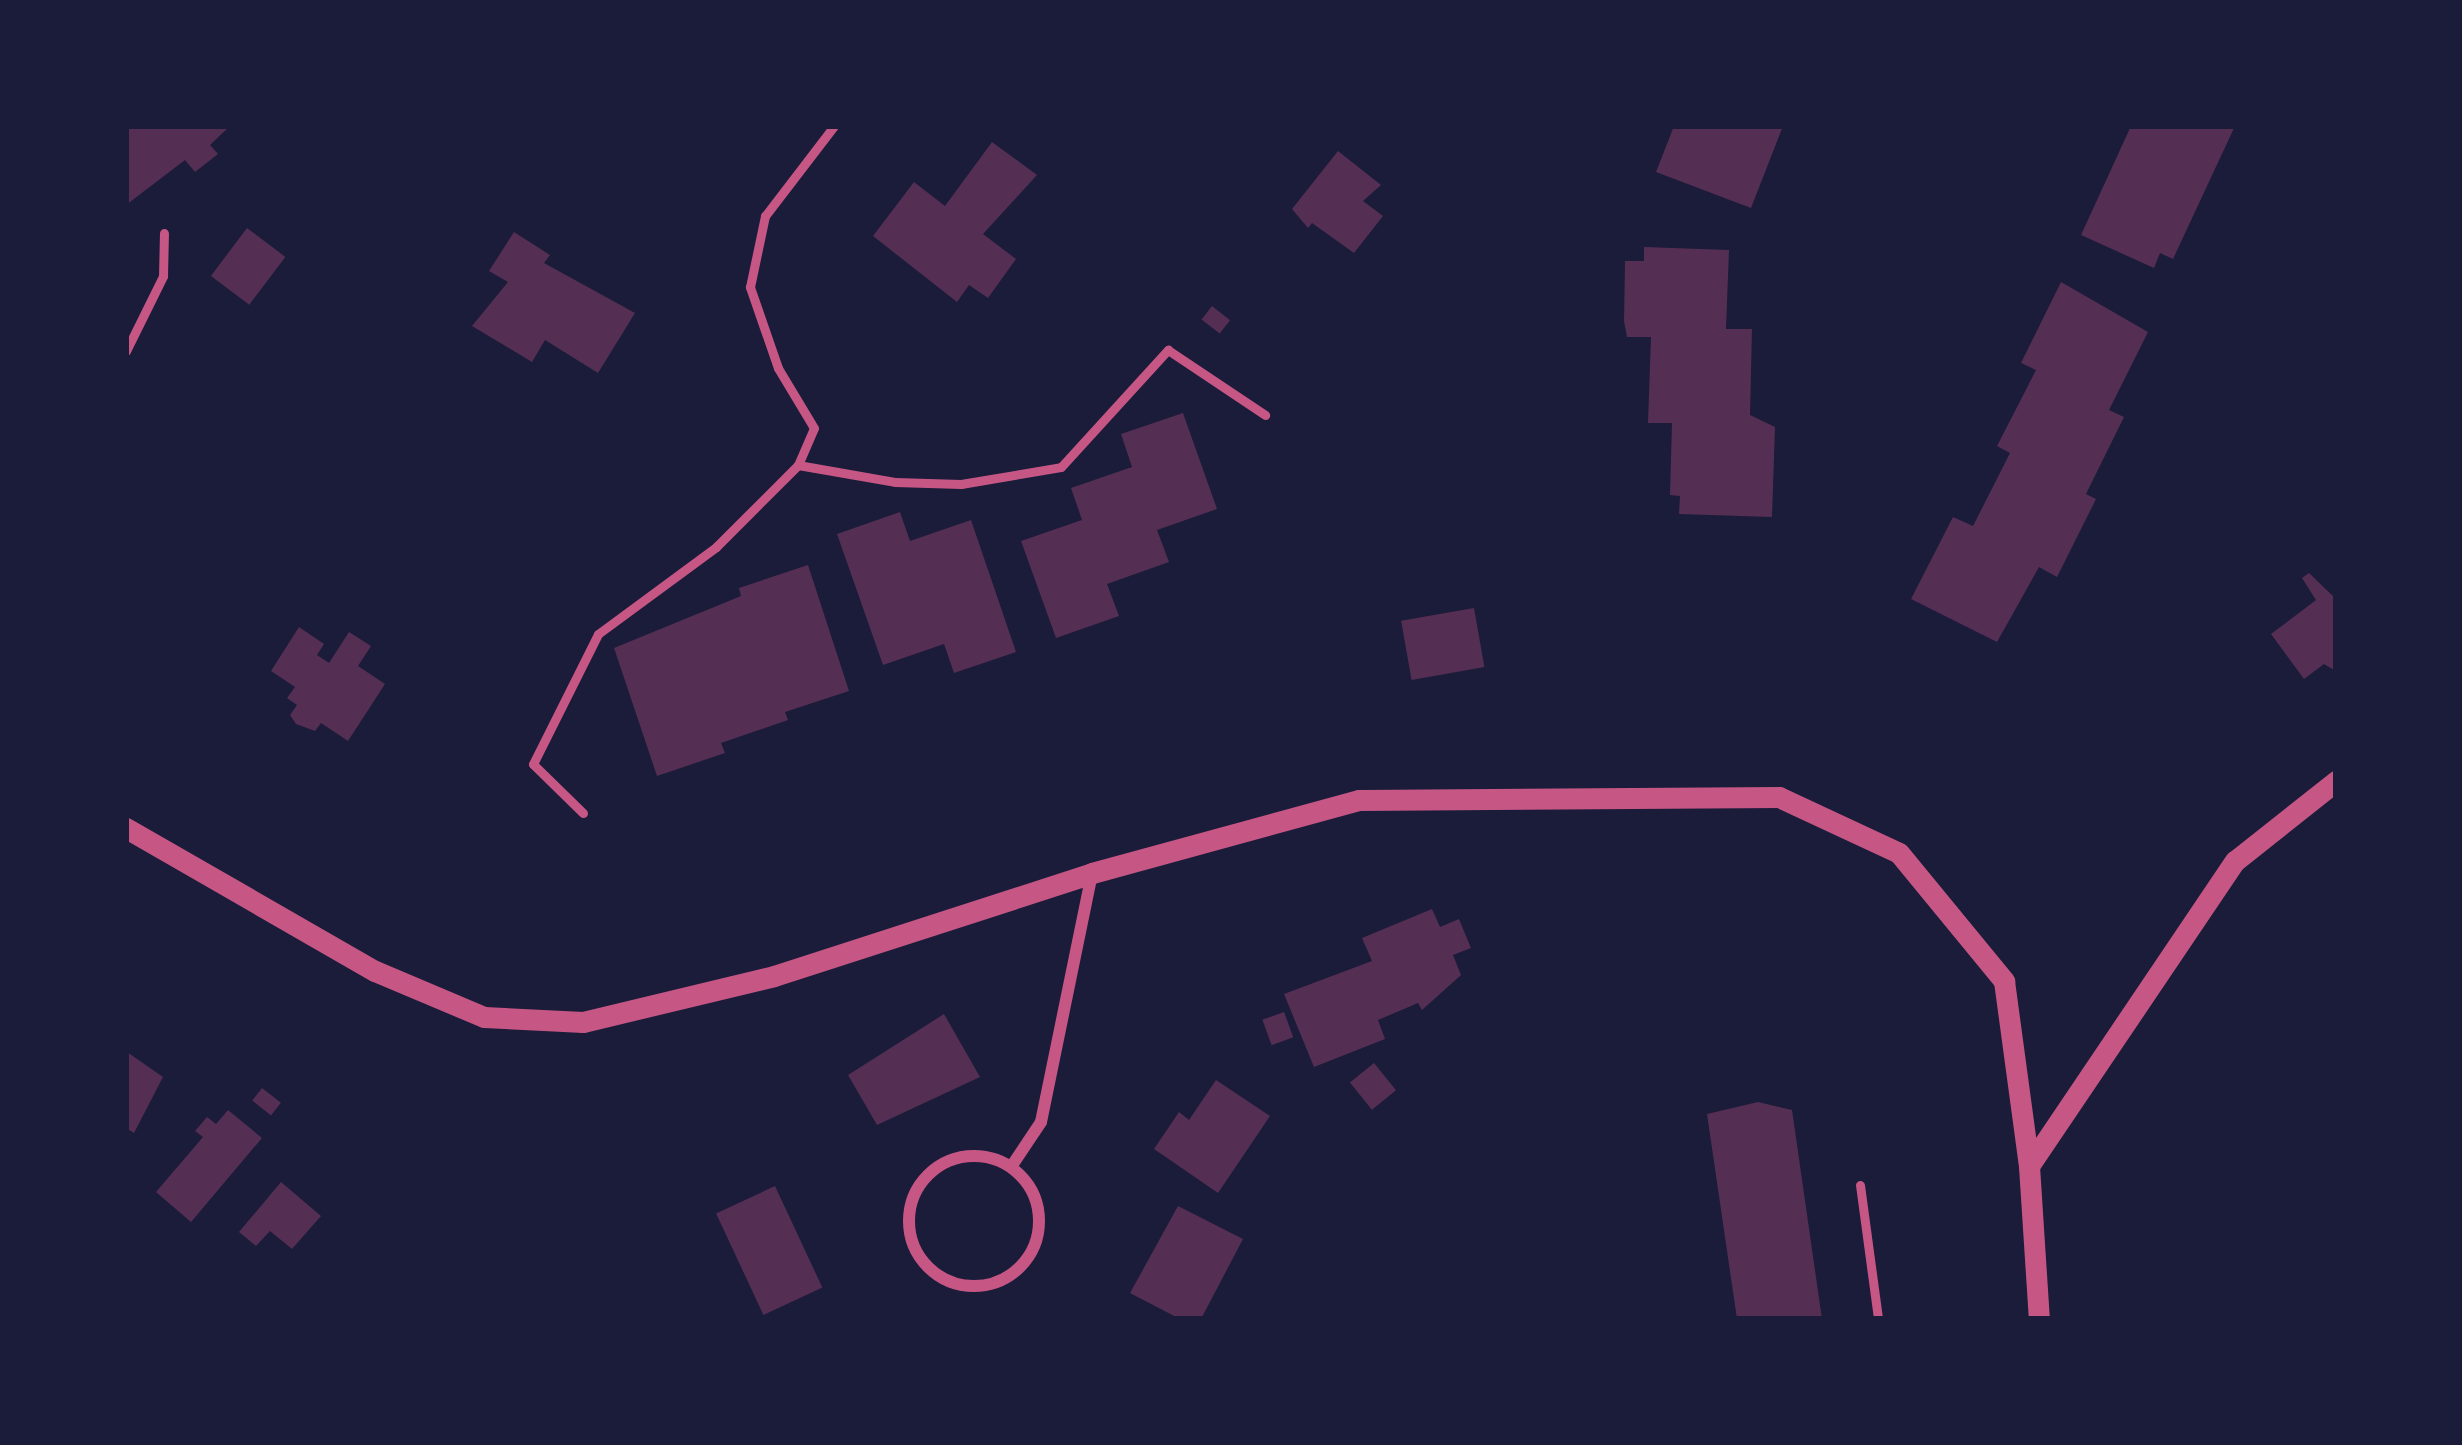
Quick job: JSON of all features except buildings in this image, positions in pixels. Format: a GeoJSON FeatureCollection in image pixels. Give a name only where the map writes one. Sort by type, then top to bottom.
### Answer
{"type":"FeatureCollection","features":[{"type":"Feature","properties":{"kind":"street"},"geometry":{"type":"LineString","coordinates":[[2029,1166],[2236,861],[2336,781]]}},
{"type":"Feature","properties":{"kind":"street"},"geometry":{"type":"LineString","coordinates":[[126,828],[375,971],[484,1017],[583,1022],[773,976],[1092,873],[1359,800],[1779,797],[1899,853],[2004,981],[2029,1166],[2038,1319]]}},
{"type":"Feature","properties":{"kind":"street"},"geometry":{"type":"LineString","coordinates":[[1011,1167],[1041,1122],[1092,873]]}},
{"type":"Feature","properties":{"kind":"street"},"geometry":{"type":"LineString","coordinates":[[962,1156],[1011,1167],[1039,1209],[1028,1258],[986,1285],[937,1274],[910,1232],[920,1183],[962,1156]]}},
{"type":"Feature","properties":{"kind":"lane"},"geometry":{"type":"LineString","coordinates":[[584,813],[533,764],[598,634],[716,547],[798,464],[814,428],[778,368],[750,287],[765,216],[834,126]]}},
{"type":"Feature","properties":{"kind":"lane"},"geometry":{"type":"LineString","coordinates":[[126,351],[163,276],[164,233]]}},
{"type":"Feature","properties":{"kind":"lane"},"geometry":{"type":"LineString","coordinates":[[798,464],[895,482],[961,484],[1061,467],[1168,350],[1265,416]]}},
{"type":"Feature","properties":{"kind":"lane"},"geometry":{"type":"LineString","coordinates":[[1860,1185],[1879,1319]]}}]}
